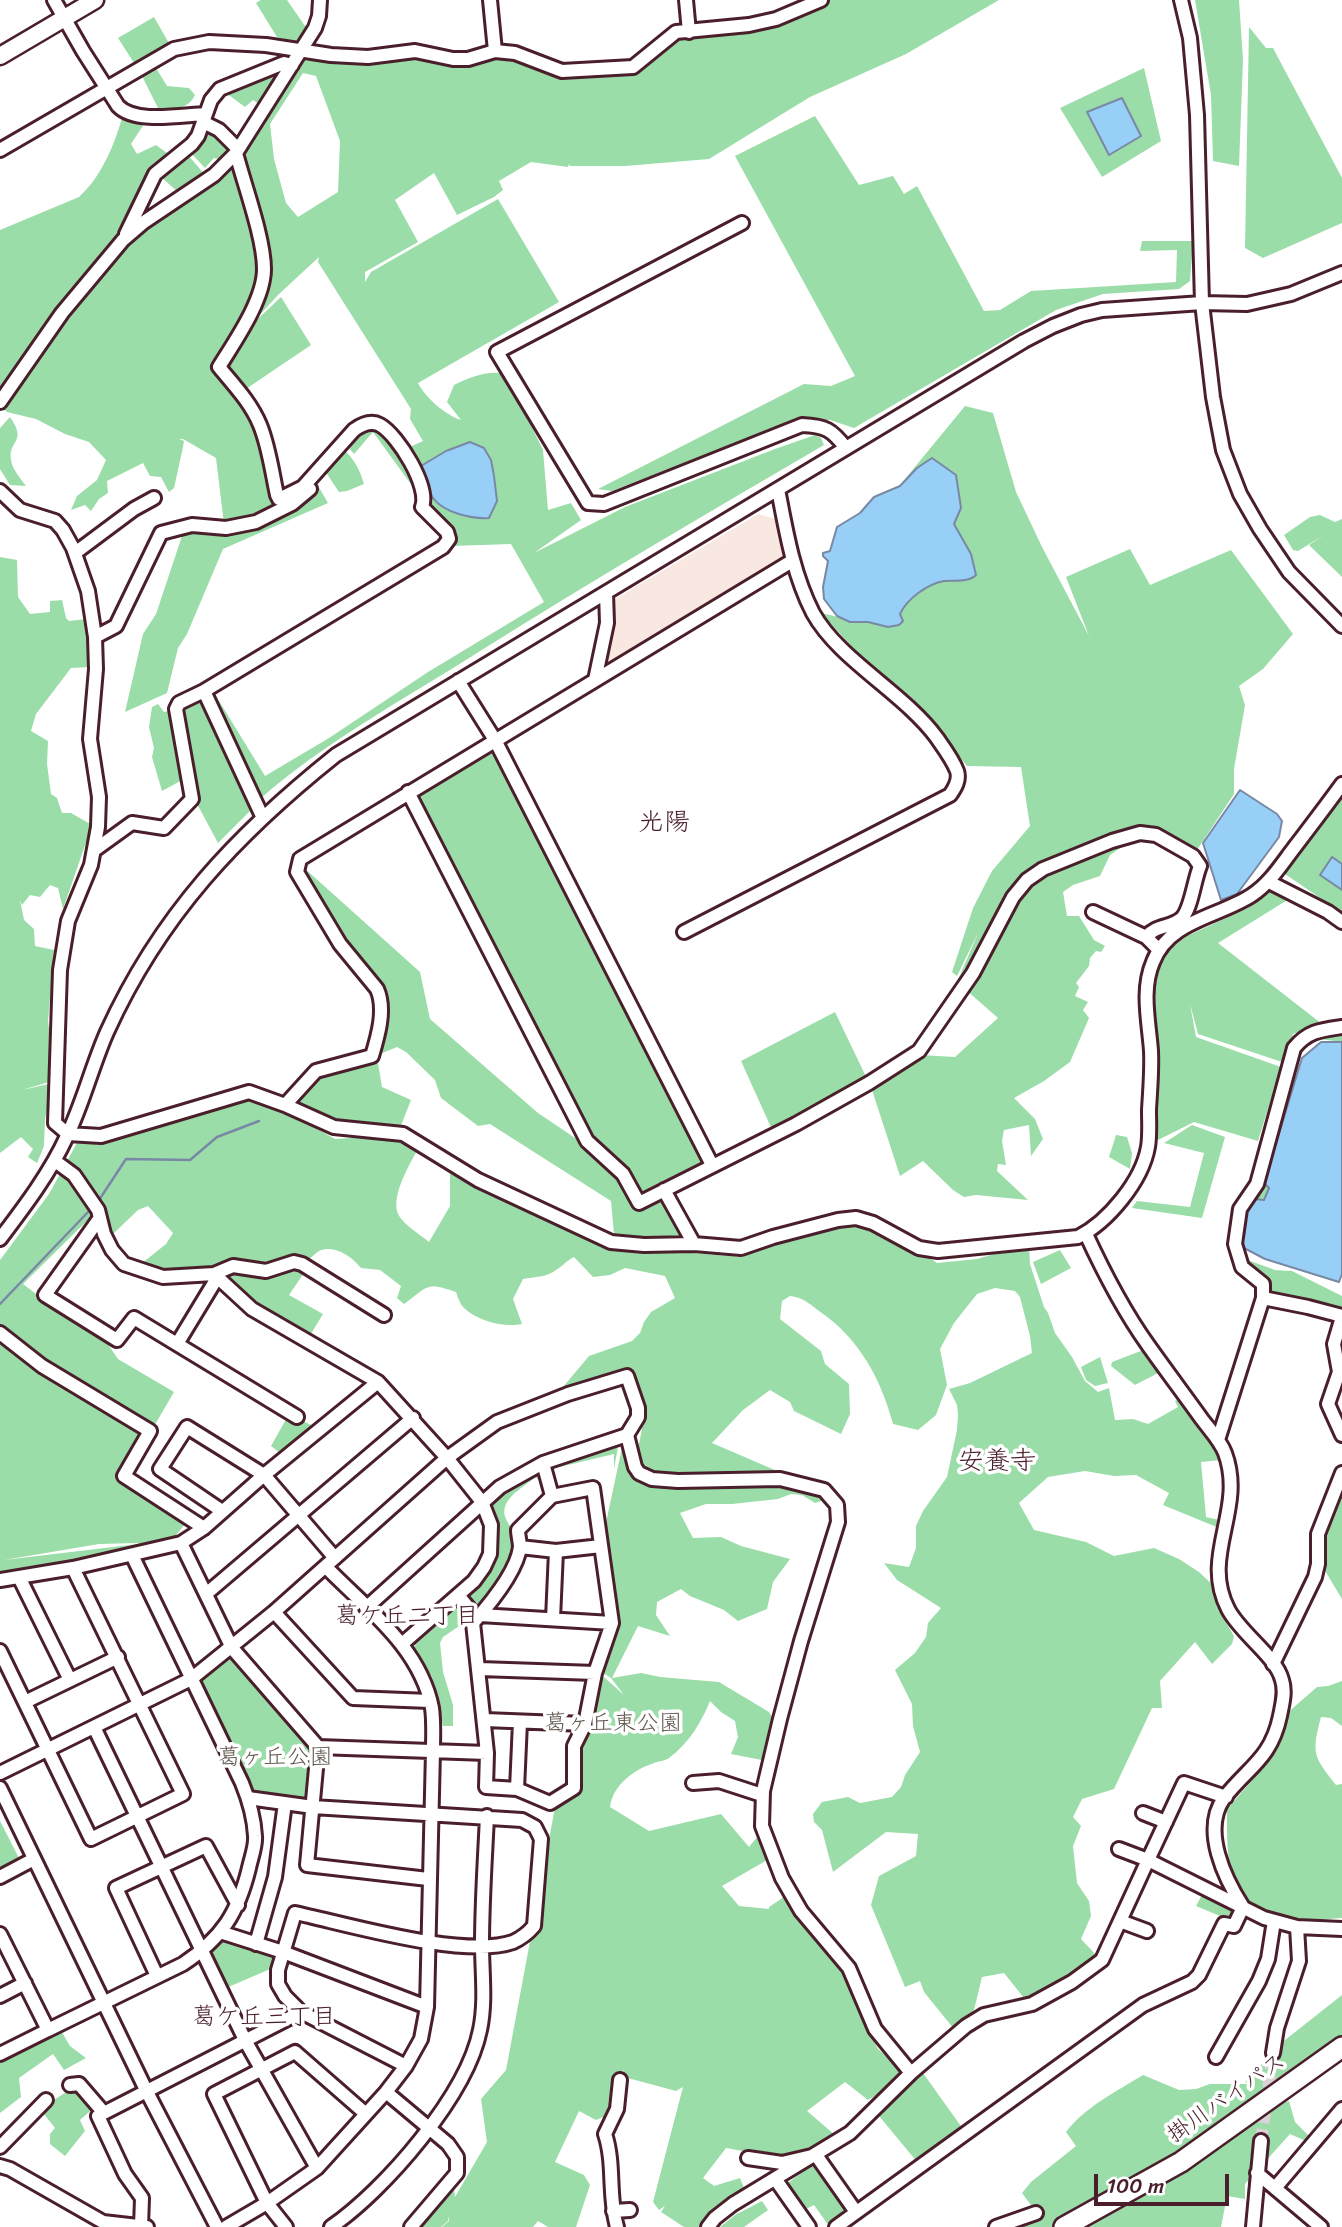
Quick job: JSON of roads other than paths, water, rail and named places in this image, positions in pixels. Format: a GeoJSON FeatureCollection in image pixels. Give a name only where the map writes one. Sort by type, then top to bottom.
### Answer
{"type":"FeatureCollection","features":[{"type":"Feature","properties":{"kind":"highway","name":"掛川バイパス"},"geometry":{"type":"LineString","coordinates":[[1064,2227],[1181,2162],[1342,2047]]}},
{"type":"Feature","properties":{"kind":"main road"},"geometry":{"type":"LineString","coordinates":[[0,56],[95,0]]}},
{"type":"Feature","properties":{"kind":"street"},"geometry":{"type":"LineString","coordinates":[[54,0],[106,88],[125,113],[136,116],[205,118],[237,151],[262,248],[264,271],[253,310],[219,367],[247,402],[259,424],[279,499],[303,487],[361,424],[373,423],[380,425],[405,453],[422,487],[422,507],[447,532],[449,539],[443,547],[204,691],[179,703],[176,709],[192,799],[164,828],[132,823],[96,849]]}},
{"type":"Feature","properties":{"kind":"street"},"geometry":{"type":"LineString","coordinates":[[0,402],[62,313],[123,240],[144,222],[214,176],[237,151],[315,28],[320,0]]}},
{"type":"Feature","properties":{"kind":"street"},"geometry":{"type":"LineString","coordinates":[[490,0],[495,51]]}},
{"type":"Feature","properties":{"kind":"street"},"geometry":{"type":"LineString","coordinates":[[686,0],[689,32]]}},
{"type":"Feature","properties":{"kind":"street"},"geometry":{"type":"LineString","coordinates":[[0,150],[174,49],[209,42],[267,44],[331,55],[368,57],[415,51],[453,59],[468,59],[495,51],[516,53],[562,71],[633,67],[676,32],[749,25],[776,19],[821,0]]}},
{"type":"Feature","properties":{"kind":"street"},"geometry":{"type":"LineString","coordinates":[[1181,0],[1190,38],[1197,115],[1202,303],[1213,397],[1223,450],[1240,494],[1289,572],[1342,626]]}},
{"type":"Feature","properties":{"kind":"street"},"geometry":{"type":"LineString","coordinates":[[123,240],[155,174],[162,165],[192,144],[198,136],[211,100],[220,89],[284,63],[292,65]]}},
{"type":"Feature","properties":{"kind":"street"},"geometry":{"type":"LineString","coordinates":[[742,223],[497,352],[588,503],[604,504],[802,425],[832,431],[846,448]]}},
{"type":"Feature","properties":{"kind":"street"},"geometry":{"type":"LineString","coordinates":[[0,1239],[26,1206],[55,1161],[68,1135],[107,1032],[141,967],[176,914],[206,875],[262,816],[336,755],[1053,326],[1102,310],[1202,303],[1247,304],[1291,294],[1342,273]]}},
{"type":"Feature","properties":{"kind":"street"},"geometry":{"type":"LineString","coordinates":[[95,637],[116,626],[161,533],[192,525],[226,527],[256,522],[278,512],[308,491],[329,460]]}},
{"type":"Feature","properties":{"kind":"street"},"geometry":{"type":"LineString","coordinates":[[684,932],[950,795],[957,785],[957,772],[944,747],[930,729],[900,698],[825,631],[813,612],[792,561],[778,489]]}},
{"type":"Feature","properties":{"kind":"street"},"geometry":{"type":"LineString","coordinates":[[0,491],[20,510],[55,521],[63,530],[75,553],[88,591],[95,637],[96,669],[90,738],[99,797],[96,849],[68,921],[60,970],[55,1123],[68,1135],[100,1136],[249,1093],[342,1129],[402,1134],[478,1180],[606,1241],[741,1248],[838,1220],[856,1218],[873,1223],[919,1248],[938,1251],[1078,1237],[1107,1217],[1125,1195],[1148,1148],[1152,1055],[1147,980],[1159,950],[1183,927],[1251,896],[1269,882],[1342,784]]}},
{"type":"Feature","properties":{"kind":"street"},"geometry":{"type":"LineString","coordinates":[[75,553],[134,509],[154,498]]}},
{"type":"Feature","properties":{"kind":"street"},"geometry":{"type":"LineString","coordinates":[[285,1105],[316,1071],[372,1056],[379,1029],[381,998],[377,989],[340,944],[297,872],[300,859],[792,561]]}},
{"type":"Feature","properties":{"kind":"street"},"geometry":{"type":"LineString","coordinates":[[595,680],[607,623],[606,593]]}},
{"type":"Feature","properties":{"kind":"street"},"geometry":{"type":"LineString","coordinates":[[458,681],[495,740],[712,1165]]}},
{"type":"Feature","properties":{"kind":"street"},"geometry":{"type":"LineString","coordinates":[[204,691],[262,816]]}},
{"type":"Feature","properties":{"kind":"street"},"geometry":{"type":"LineString","coordinates":[[408,792],[586,1141],[623,1174],[639,1203],[869,1083],[919,1051],[973,973],[1013,897],[1027,880],[1043,869],[1112,841],[1140,833],[1156,835],[1193,856],[1200,866],[1187,913],[1180,920],[1152,929],[1146,937]]}},
{"type":"Feature","properties":{"kind":"street"},"geometry":{"type":"LineString","coordinates":[[1269,882],[1342,922]]}},
{"type":"Feature","properties":{"kind":"street"},"geometry":{"type":"LineString","coordinates":[[1093,912],[1146,937],[1159,950]]}},
{"type":"Feature","properties":{"kind":"street"},"geometry":{"type":"LineString","coordinates":[[1217,1440],[1263,1298],[1264,1284],[1242,1268],[1238,1258],[1235,1244],[1240,1209],[1257,1184],[1294,1048],[1308,1034],[1342,1027]]}},
{"type":"Feature","properties":{"kind":"street"},"geometry":{"type":"LineString","coordinates":[[55,1161],[74,1175],[98,1210],[112,1250],[124,1264],[163,1277],[216,1276],[233,1266],[267,1271],[294,1262],[302,1264],[384,1315]]}},
{"type":"Feature","properties":{"kind":"street"},"geometry":{"type":"LineString","coordinates":[[664,1190],[694,1244]]}},
{"type":"Feature","properties":{"kind":"street"},"geometry":{"type":"LineString","coordinates":[[99,1219],[45,1295],[117,1340],[134,1318],[297,1417]]}},
{"type":"Feature","properties":{"kind":"street"},"geometry":{"type":"LineString","coordinates":[[1086,1234],[1114,1293],[1224,1450],[1231,1492],[1230,1509],[1217,1562],[1220,1585],[1227,1608],[1243,1631],[1273,1664],[1283,1681],[1284,1697],[1269,1750],[1226,1797],[1217,1812],[1215,1830],[1220,1864],[1243,1907]]}},
{"type":"Feature","properties":{"kind":"street"},"geometry":{"type":"LineString","coordinates":[[177,1344],[216,1276]]}},
{"type":"Feature","properties":{"kind":"street"},"geometry":{"type":"LineString","coordinates":[[216,1276],[252,1309],[378,1382],[413,1418],[482,1502],[491,1525],[490,1554],[474,1581],[402,1644]]}},
{"type":"Feature","properties":{"kind":"street"},"geometry":{"type":"LineString","coordinates":[[1263,1298],[1342,1317],[1334,1344],[1339,1372],[1328,1404],[1342,1435]]}},
{"type":"Feature","properties":{"kind":"street"},"geometry":{"type":"LineString","coordinates":[[0,1333],[42,1366],[150,1431],[124,1476],[204,1528]]}},
{"type":"Feature","properties":{"kind":"street"},"geometry":{"type":"LineString","coordinates":[[0,1773],[191,1679],[274,1612],[447,1458],[497,1422],[568,1394],[628,1376],[638,1408],[638,1417],[627,1435],[543,1462],[509,1481],[482,1502],[366,1608]]}},
{"type":"Feature","properties":{"kind":"street"},"geometry":{"type":"LineString","coordinates":[[0,1580],[73,1569],[181,1543],[204,1528],[378,1382]]}},
{"type":"Feature","properties":{"kind":"street"},"geometry":{"type":"LineString","coordinates":[[206,1594],[413,1418]]}},
{"type":"Feature","properties":{"kind":"street"},"geometry":{"type":"LineString","coordinates":[[222,1511],[160,1469],[187,1427],[264,1475],[298,1515],[366,1608],[402,1644],[419,1669],[430,1701],[433,1751],[427,2007],[421,2039],[406,2066],[386,2092],[317,2168],[267,2203],[226,2227]]}},
{"type":"Feature","properties":{"kind":"street"},"geometry":{"type":"LineString","coordinates":[[627,1435],[635,1467],[639,1473],[652,1479],[780,1479],[824,1490],[837,1505],[838,1522],[801,1641],[762,1795],[762,1826],[782,1878],[811,1926],[849,1968],[875,2029],[911,2073]]}},
{"type":"Feature","properties":{"kind":"street"},"geometry":{"type":"LineString","coordinates":[[543,1462],[552,1496]]}},
{"type":"Feature","properties":{"kind":"street"},"geometry":{"type":"LineString","coordinates":[[1273,1664],[1315,1577],[1318,1534],[1342,1473]]}},
{"type":"Feature","properties":{"kind":"street"},"geometry":{"type":"LineString","coordinates":[[593,1488],[601,1546],[612,1623],[595,1673],[586,1724],[574,1746],[574,1788],[550,1803],[517,1789],[486,1787],[485,1720],[473,1623],[507,1578],[520,1547],[518,1530],[552,1496],[593,1488]]}},
{"type":"Feature","properties":{"kind":"street"},"geometry":{"type":"LineString","coordinates":[[181,1543],[233,1647],[318,1747],[307,1866],[428,1879]]}},
{"type":"Feature","properties":{"kind":"street"},"geometry":{"type":"LineString","coordinates":[[520,1547],[556,1552],[601,1546]]}},
{"type":"Feature","properties":{"kind":"street"},"geometry":{"type":"LineString","coordinates":[[553,1619],[556,1552]]}},
{"type":"Feature","properties":{"kind":"street"},"geometry":{"type":"LineString","coordinates":[[0,2054],[183,1964],[202,1951],[220,1932],[234,1914],[244,1888],[256,1839],[248,1798],[132,1555]]}},
{"type":"Feature","properties":{"kind":"street"},"geometry":{"type":"LineString","coordinates":[[0,1651],[91,1839],[183,1794],[73,1569]]}},
{"type":"Feature","properties":{"kind":"street"},"geometry":{"type":"LineString","coordinates":[[19,1577],[70,1680]]}},
{"type":"Feature","properties":{"kind":"street"},"geometry":{"type":"LineString","coordinates":[[458,1595],[479,1617],[612,1623]]}},
{"type":"Feature","properties":{"kind":"street"},"geometry":{"type":"LineString","coordinates":[[274,1612],[353,1698],[430,1701]]}},
{"type":"Feature","properties":{"kind":"street"},"geometry":{"type":"LineString","coordinates":[[25,1702],[118,1657]]}},
{"type":"Feature","properties":{"kind":"street"},"geometry":{"type":"LineString","coordinates":[[480,1669],[595,1673]]}},
{"type":"Feature","properties":{"kind":"street"},"geometry":{"type":"LineString","coordinates":[[485,1720],[586,1724]]}},
{"type":"Feature","properties":{"kind":"street"},"geometry":{"type":"LineString","coordinates":[[517,1789],[520,1721]]}},
{"type":"Feature","properties":{"kind":"street"},"geometry":{"type":"LineString","coordinates":[[94,1727],[246,2042],[317,2168]]}},
{"type":"Feature","properties":{"kind":"street"},"geometry":{"type":"LineString","coordinates":[[318,1747],[487,1754]]}},
{"type":"Feature","properties":{"kind":"street"},"geometry":{"type":"LineString","coordinates":[[693,1783],[719,1781],[762,1795]]}},
{"type":"Feature","properties":{"kind":"street"},"geometry":{"type":"LineString","coordinates":[[708,2227],[733,2204],[850,2133],[911,2073],[966,2025],[984,2015],[1032,2004],[1090,1971],[1102,1960],[1184,1783],[1226,1797]]}},
{"type":"Feature","properties":{"kind":"street"},"geometry":{"type":"LineString","coordinates":[[0,1788],[103,2004],[217,2227]]}},
{"type":"Feature","properties":{"kind":"street"},"geometry":{"type":"LineString","coordinates":[[248,1798],[313,1807],[487,1816],[522,1820],[535,1827],[541,1839],[534,1926],[528,1934],[512,1942],[482,1945],[428,1942],[295,1913],[278,1970],[278,1984],[285,1996],[301,2012],[406,2066]]}},
{"type":"Feature","properties":{"kind":"street"},"geometry":{"type":"LineString","coordinates":[[256,1944],[275,1877],[285,1803]]}},
{"type":"Feature","properties":{"kind":"street"},"geometry":{"type":"LineString","coordinates":[[1143,1812],[1166,1822]]}},
{"type":"Feature","properties":{"kind":"street"},"geometry":{"type":"LineString","coordinates":[[331,2227],[379,2186],[430,2128],[462,2081],[481,2030],[487,1816]]}},
{"type":"Feature","properties":{"kind":"street"},"geometry":{"type":"LineString","coordinates":[[157,1976],[116,1888],[206,1846],[237,1905]]}},
{"type":"Feature","properties":{"kind":"street"},"geometry":{"type":"LineString","coordinates":[[1119,1849],[1148,1860],[1274,1921],[1297,1927],[1342,1929]]}},
{"type":"Feature","properties":{"kind":"street"},"geometry":{"type":"LineString","coordinates":[[0,1877],[34,1859]]}},
{"type":"Feature","properties":{"kind":"street"},"geometry":{"type":"LineString","coordinates":[[836,2227],[1143,2006],[1192,1982],[1199,1975],[1224,1924],[1234,1926],[1243,1907]]}},
{"type":"Feature","properties":{"kind":"street"},"geometry":{"type":"LineString","coordinates":[[1120,1921],[1147,1931]]}},
{"type":"Feature","properties":{"kind":"street"},"geometry":{"type":"LineString","coordinates":[[1216,2057],[1259,1981],[1268,1959],[1274,1921]]}},
{"type":"Feature","properties":{"kind":"street"},"geometry":{"type":"LineString","coordinates":[[1273,2053],[1277,2028],[1299,1961],[1297,1927]]}},
{"type":"Feature","properties":{"kind":"street"},"geometry":{"type":"LineString","coordinates":[[220,1932],[283,1952],[427,2007]]}},
{"type":"Feature","properties":{"kind":"street"},"geometry":{"type":"LineString","coordinates":[[0,1934],[48,2030]]}},
{"type":"Feature","properties":{"kind":"street"},"geometry":{"type":"LineString","coordinates":[[0,1996],[25,1983]]}},
{"type":"Feature","properties":{"kind":"street"},"geometry":{"type":"LineString","coordinates":[[141,2227],[142,2199],[125,2174],[98,2116],[301,2012]]}},
{"type":"Feature","properties":{"kind":"street"},"geometry":{"type":"LineString","coordinates":[[286,2227],[267,2203],[214,2094],[295,2052],[366,2114]]}},
{"type":"Feature","properties":{"kind":"street"},"geometry":{"type":"LineString","coordinates":[[617,2227],[613,2211],[611,2151],[605,2134],[617,2109],[620,2080]]}},
{"type":"Feature","properties":{"kind":"street"},"geometry":{"type":"LineString","coordinates":[[70,2085],[79,2084],[104,2113]]}},
{"type":"Feature","properties":{"kind":"street"},"geometry":{"type":"LineString","coordinates":[[386,2092],[448,2144],[457,2157],[457,2174],[411,2227]]}},
{"type":"Feature","properties":{"kind":"street"},"geometry":{"type":"LineString","coordinates":[[0,2147],[46,2100]]}},
{"type":"Feature","properties":{"kind":"street"},"geometry":{"type":"LineString","coordinates":[[1275,2188],[1342,2109]]}},
{"type":"Feature","properties":{"kind":"street"},"geometry":{"type":"LineString","coordinates":[[1253,2227],[1261,2141]]}},
{"type":"Feature","properties":{"kind":"street"},"geometry":{"type":"LineString","coordinates":[[816,2155],[856,2212]]}},
{"type":"Feature","properties":{"kind":"street"},"geometry":{"type":"LineString","coordinates":[[748,2158],[782,2162],[816,2155]]}},
{"type":"Feature","properties":{"kind":"street"},"geometry":{"type":"LineString","coordinates":[[0,2166],[10,2169],[103,2222],[119,2226],[148,2227]]}},
{"type":"Feature","properties":{"kind":"street"},"geometry":{"type":"LineString","coordinates":[[1257,2173],[1321,2227]]}},
{"type":"Feature","properties":{"kind":"street"},"geometry":{"type":"LineString","coordinates":[[776,2180],[808,2227]]}},
{"type":"Feature","properties":{"kind":"street"},"geometry":{"type":"LineString","coordinates":[[613,2211],[630,2210]]}},
{"type":"Feature","properties":{"kind":"street"},"geometry":{"type":"LineString","coordinates":[[996,2227],[1036,2213]]}},
{"type":"Feature","properties":{"kind":"water"},"geometry":{"type":"Polygon","coordinates":[[[1122,98],[1141,136],[1109,155],[1087,112],[1122,98]]]}},
{"type":"Feature","properties":{"kind":"water"},"geometry":{"type":"Polygon","coordinates":[[[470,442],[484,448],[491,460],[497,501],[489,518],[459,514],[444,508],[429,491],[421,466],[446,451],[470,442]]]}},
{"type":"Feature","properties":{"kind":"water"},"geometry":{"type":"Polygon","coordinates":[[[932,458],[956,475],[961,508],[954,524],[971,554],[976,575],[965,580],[944,581],[924,589],[903,608],[900,614],[903,621],[899,625],[888,627],[868,622],[850,622],[837,616],[824,599],[823,587],[828,561],[823,553],[830,551],[837,527],[860,513],[874,497],[900,486],[917,468],[932,458]]]}},
{"type":"Feature","properties":{"kind":"water"},"geometry":{"type":"Polygon","coordinates":[[[1240,790],[1277,814],[1282,821],[1279,837],[1237,894],[1221,900],[1203,843],[1240,790]]]}},
{"type":"Feature","properties":{"kind":"water"},"geometry":{"type":"Polygon","coordinates":[[[1332,857],[1342,864],[1342,890],[1320,875],[1332,857]]]}},
{"type":"Feature","properties":{"kind":"water"},"geometry":{"type":"Polygon","coordinates":[[[1321,1042],[1342,1042],[1342,1274],[1339,1282],[1265,1259],[1244,1248],[1243,1242],[1248,1210],[1254,1199],[1264,1200],[1269,1188],[1264,1183],[1302,1058],[1321,1042]]]}},
{"type":"Feature","properties":{"kind":"waterway"},"geometry":{"type":"LineString","coordinates":[[99,1200],[126,1159],[190,1160],[217,1137],[259,1121]]}},
{"type":"Feature","properties":{"kind":"waterway"},"geometry":{"type":"LineString","coordinates":[[0,1304],[90,1210]]}},
{"type":"Feature","properties":{"kind":"waterway"},"geometry":{"type":"LineString","coordinates":[[1246,2227],[1251,2166]]}},
{"type":"Feature","properties":{"kind":"tunnel"},"geometry":{"type":"LineString","coordinates":[[1261,2141],[1273,2053]]}},
{"type":"Feature","properties":{"kind":"district","name":"光陽"},"geometry":{"type":"Point","coordinates":[664,823]}},
{"type":"Feature","properties":{"kind":"district","name":"安養寺"},"geometry":{"type":"Point","coordinates":[997,1462]}},
{"type":"Feature","properties":{"kind":"district","name":"葛ケ丘二丁目"},"geometry":{"type":"Point","coordinates":[407,1617]}},
{"type":"Feature","properties":{"kind":"district","name":"葛ケ丘三丁目"},"geometry":{"type":"Point","coordinates":[264,2018]}},
{"type":"Feature","properties":{"kind":"park label","name":"葛ヶ丘東公園"},"geometry":{"type":"Point","coordinates":[613,1724]}},
{"type":"Feature","properties":{"kind":"park label","name":"葛ヶ丘公園"},"geometry":{"type":"Point","coordinates":[275,1758]}}]}
